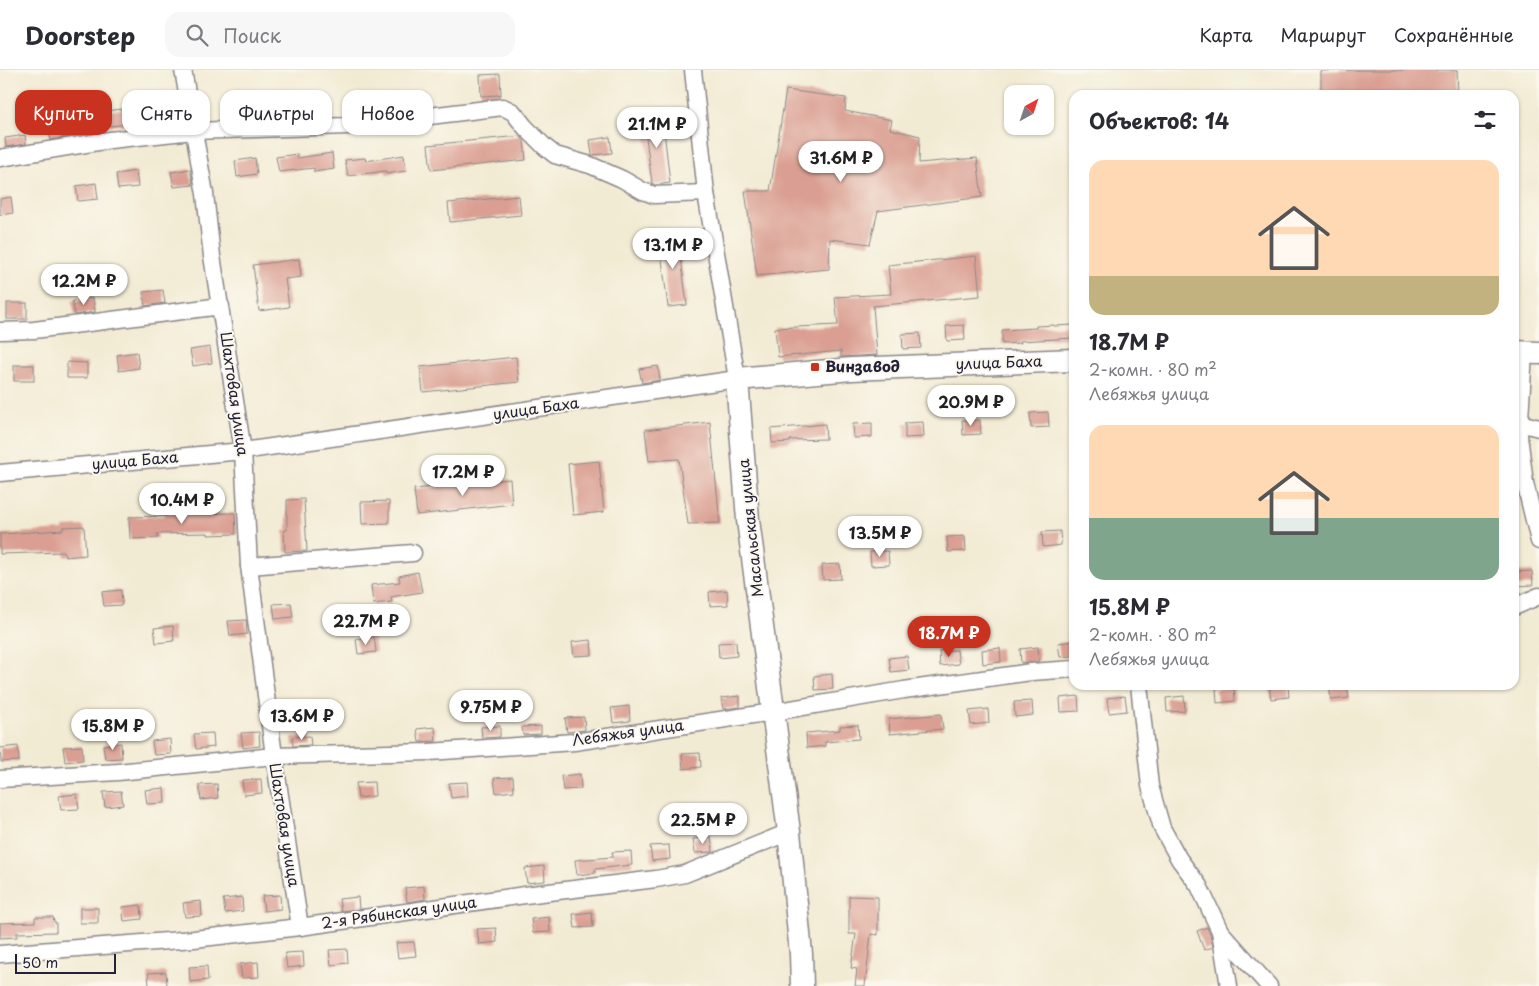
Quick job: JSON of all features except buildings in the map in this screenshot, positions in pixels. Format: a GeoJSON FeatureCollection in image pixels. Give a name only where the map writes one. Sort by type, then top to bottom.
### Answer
{"type":"FeatureCollection","features":[{"type":"Feature","properties":{"kind":"street","name":"Шахтовая улица"},"geometry":{"type":"LineString","coordinates":[[183,70],[186,90]]}},
{"type":"Feature","properties":{"kind":"street","name":"Масальская улица"},"geometry":{"type":"LineString","coordinates":[[693,70],[706,193],[737,379],[748,520],[789,832],[802,986]]}},
{"type":"Feature","properties":{"kind":"street"},"geometry":{"type":"LineString","coordinates":[[210,130],[348,126],[503,107],[513,112],[525,127],[555,155],[590,164],[644,191],[654,194],[706,193]]}},
{"type":"Feature","properties":{"kind":"street"},"geometry":{"type":"LineString","coordinates":[[0,158],[110,140],[156,135]]}},
{"type":"Feature","properties":{"kind":"street","name":"Шахтовая улица"},"geometry":{"type":"LineString","coordinates":[[194,135],[205,194],[212,256],[243,451],[249,566],[274,756],[300,927]]}},
{"type":"Feature","properties":{"kind":"street"},"geometry":{"type":"LineString","coordinates":[[0,332],[34,330],[221,306]]}},
{"type":"Feature","properties":{"kind":"street"},"geometry":{"type":"LineString","coordinates":[[1525,352],[1519,436],[1525,483],[1539,541]]}},
{"type":"Feature","properties":{"kind":"street","name":"улица Баха"},"geometry":{"type":"LineString","coordinates":[[0,472],[243,451],[737,379],[852,369],[1069,360]]}},
{"type":"Feature","properties":{"kind":"street"},"geometry":{"type":"LineString","coordinates":[[1520,424],[1539,428]]}},
{"type":"Feature","properties":{"kind":"street"},"geometry":{"type":"LineString","coordinates":[[249,566],[412,553]]}},
{"type":"Feature","properties":{"kind":"street"},"geometry":{"type":"LineString","coordinates":[[1519,606],[1539,596]]}},
{"type":"Feature","properties":{"kind":"street","name":"Лебяжья улица"},"geometry":{"type":"LineString","coordinates":[[0,779],[118,772],[274,756],[429,752],[574,742],[904,690],[1032,672],[1069,669]]}},
{"type":"Feature","properties":{"kind":"street"},"geometry":{"type":"LineString","coordinates":[[1140,690],[1150,786],[1162,828],[1179,859],[1198,886],[1220,932],[1269,986]]}},
{"type":"Feature","properties":{"kind":"street","name":"2-я Рябинская улица"},"geometry":{"type":"LineString","coordinates":[[0,954],[194,939],[300,927],[685,874],[789,832]]}},
{"type":"Feature","properties":{"kind":"street"},"geometry":{"type":"LineString","coordinates":[[1220,932],[1228,986]]}},
{"type":"Feature","properties":{"kind":"place","name":"Винзавод"},"geometry":{"type":"Point","coordinates":[815,367]}}]}
